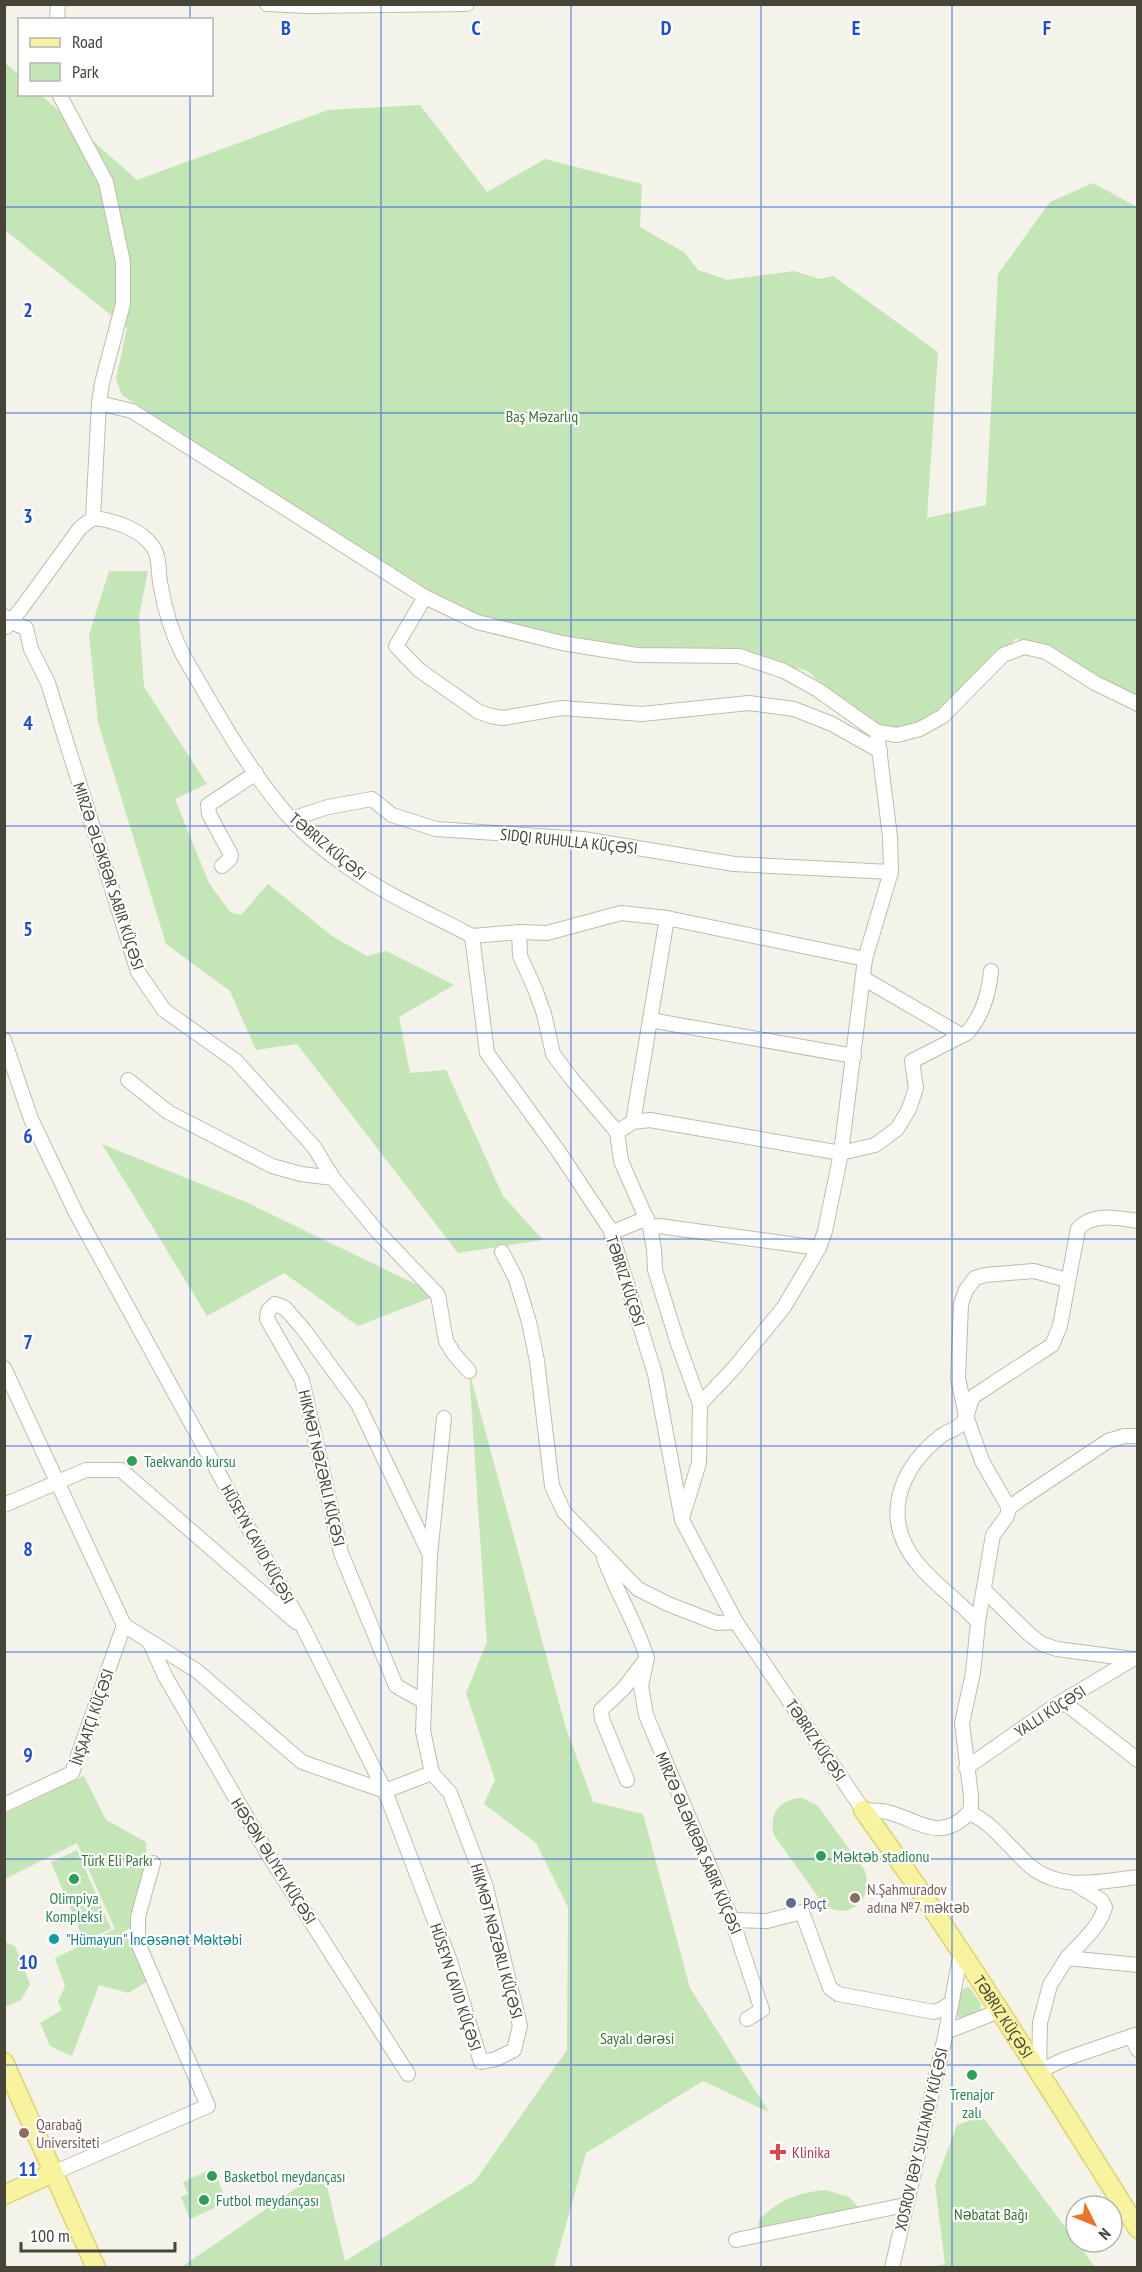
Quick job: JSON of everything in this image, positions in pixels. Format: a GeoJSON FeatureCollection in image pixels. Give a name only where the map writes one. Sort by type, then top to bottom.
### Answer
{"type":"FeatureCollection","features":[{"type":"Feature","properties":{"kind":"main road","name":"TƏBRIZ KÜÇƏSI"},"geometry":{"type":"LineString","coordinates":[[863,1810],[907,1870],[1039,2071],[1137,2229]]}},
{"type":"Feature","properties":{"kind":"main road"},"geometry":{"type":"LineString","coordinates":[[4,2062],[96,2268]]}},
{"type":"Feature","properties":{"kind":"main road"},"geometry":{"type":"LineString","coordinates":[[4,2195],[53,2173]]}},
{"type":"Feature","properties":{"kind":"street"},"geometry":{"type":"LineString","coordinates":[[267,4],[308,6],[467,4]]}},
{"type":"Feature","properties":{"kind":"street"},"geometry":{"type":"LineString","coordinates":[[6,622],[80,528],[93,518],[99,403],[123,304],[123,262],[106,182],[60,96]]}},
{"type":"Feature","properties":{"kind":"street"},"geometry":{"type":"LineString","coordinates":[[99,403],[132,411],[425,597],[477,622],[562,643],[637,655],[739,656],[784,671],[818,690],[877,732],[897,735],[920,729],[943,716],[1003,655],[1024,646],[1046,652],[1095,683],[1137,704]]}},
{"type":"Feature","properties":{"kind":"street","name":"TƏBRIZ KÜÇƏSI"},"geometry":{"type":"LineString","coordinates":[[93,518],[109,519],[129,528],[146,539],[153,547],[158,558],[160,581],[170,626],[182,652],[242,754],[291,819],[349,868],[381,888],[472,936],[487,1053],[559,1152],[611,1233],[655,1374],[682,1520],[736,1622],[863,1810]]}},
{"type":"Feature","properties":{"kind":"street"},"geometry":{"type":"LineString","coordinates":[[425,597],[396,646],[419,670],[480,712],[503,718],[562,708],[642,714],[748,703],[794,710],[831,724],[880,751]]}},
{"type":"Feature","properties":{"kind":"street","name":"MIRZƏ ƏLƏKBƏR SABIR KÜÇƏSI"},"geometry":{"type":"LineString","coordinates":[[6,622],[26,628],[30,649],[48,683],[138,972],[164,1010],[236,1061],[315,1147],[333,1178],[377,1231],[438,1294],[446,1341],[469,1371]]}},
{"type":"Feature","properties":{"kind":"street"},"geometry":{"type":"LineString","coordinates":[[700,1404],[734,1368],[784,1307],[819,1248],[825,1231],[841,1153],[866,959],[891,872],[890,837],[877,732]]}},
{"type":"Feature","properties":{"kind":"street"},"geometry":{"type":"LineString","coordinates":[[222,866],[231,855],[209,813],[208,805],[256,773]]}},
{"type":"Feature","properties":{"kind":"street","name":"SIDQI RUHULLA KÜÇƏSI"},"geometry":{"type":"LineString","coordinates":[[291,819],[328,807],[372,799],[392,815],[436,829],[583,839],[734,864],[891,872]]}},
{"type":"Feature","properties":{"kind":"street"},"geometry":{"type":"LineString","coordinates":[[472,936],[519,932],[547,933],[621,913],[667,918],[866,959]]}},
{"type":"Feature","properties":{"kind":"street"},"geometry":{"type":"LineString","coordinates":[[633,1122],[667,918]]}},
{"type":"Feature","properties":{"kind":"street"},"geometry":{"type":"LineString","coordinates":[[519,932],[520,956],[544,1014],[553,1054],[617,1132],[621,1161],[648,1223],[654,1249],[655,1270],[700,1404],[699,1463],[682,1520]]}},
{"type":"Feature","properties":{"kind":"street"},"geometry":{"type":"LineString","coordinates":[[617,1132],[633,1122],[650,1120],[841,1153],[875,1145],[897,1129],[909,1109],[916,1088],[912,1061],[962,1035],[973,1026],[989,988],[990,971]]}},
{"type":"Feature","properties":{"kind":"street"},"geometry":{"type":"LineString","coordinates":[[863,978],[962,1035]]}},
{"type":"Feature","properties":{"kind":"street"},"geometry":{"type":"LineString","coordinates":[[650,1020],[854,1056]]}},
{"type":"Feature","properties":{"kind":"street","name":"HÜSEYN CAVID KÜÇƏSI"},"geometry":{"type":"LineString","coordinates":[[4,1040],[31,1119],[76,1213],[304,1629],[385,1791],[450,1961],[481,2062]]}},
{"type":"Feature","properties":{"kind":"street"},"geometry":{"type":"LineString","coordinates":[[128,1080],[168,1112],[272,1166],[302,1174],[333,1178]]}},
{"type":"Feature","properties":{"kind":"street"},"geometry":{"type":"LineString","coordinates":[[978,1622],[917,1563],[904,1543],[898,1525],[897,1503],[904,1479],[920,1456],[942,1435],[961,1425],[969,1402],[974,1396],[1052,1345],[1060,1326],[1078,1229],[1084,1222],[1092,1219],[1114,1218],[1137,1221]]}},
{"type":"Feature","properties":{"kind":"street"},"geometry":{"type":"LineString","coordinates":[[611,1233],[648,1223],[819,1248]]}},
{"type":"Feature","properties":{"kind":"street"},"geometry":{"type":"LineString","coordinates":[[502,1252],[516,1279],[530,1322],[552,1486],[564,1512],[638,1589],[702,1618],[717,1623],[736,1622]]}},
{"type":"Feature","properties":{"kind":"street"},"geometry":{"type":"LineString","coordinates":[[1009,1508],[982,1461],[966,1416],[958,1378],[961,1304],[966,1290],[975,1278],[1034,1271],[1067,1280]]}},
{"type":"Feature","properties":{"kind":"street","name":"HIKMƏT NƏZƏRLI KÜÇƏSI"},"geometry":{"type":"LineString","coordinates":[[423,1701],[396,1686],[341,1552],[302,1380],[267,1319],[268,1311],[276,1304],[285,1308],[304,1330],[358,1404],[430,1555]]}},
{"type":"Feature","properties":{"kind":"street"},"geometry":{"type":"LineString","coordinates":[[4,1368],[124,1625],[197,1671],[302,1762],[385,1791],[432,1773]]}},
{"type":"Feature","properties":{"kind":"street","name":"HIKMƏT NƏZƏRLI KÜÇƏSI"},"geometry":{"type":"LineString","coordinates":[[444,1418],[430,1555],[423,1731],[432,1773],[450,1793],[485,1884],[520,2026],[514,2050],[496,2060],[481,2062]]}},
{"type":"Feature","properties":{"kind":"street"},"geometry":{"type":"LineString","coordinates":[[863,1810],[887,1812],[926,1828],[943,1828],[962,1820],[969,1813],[971,1796],[962,1723],[973,1673],[978,1622],[993,1535],[1007,1515],[1009,1508],[1108,1441],[1124,1436],[1137,1436]]}},
{"type":"Feature","properties":{"kind":"street"},"geometry":{"type":"LineString","coordinates":[[4,1505],[86,1470],[120,1470],[304,1629]]}},
{"type":"Feature","properties":{"kind":"street"},"geometry":{"type":"LineString","coordinates":[[602,1554],[620,1597],[638,1629],[647,1658],[624,1688],[601,1710],[602,1719],[627,1780]]}},
{"type":"Feature","properties":{"kind":"street"},"geometry":{"type":"LineString","coordinates":[[984,1590],[1042,1644],[1057,1649],[1135,1659]]}},
{"type":"Feature","properties":{"kind":"street"},"geometry":{"type":"LineString","coordinates":[[4,1805],[72,1773],[124,1625]]}},
{"type":"Feature","properties":{"kind":"street","name":"HƏSƏN ƏLIYEV KÜÇƏSI"},"geometry":{"type":"LineString","coordinates":[[150,1643],[165,1676],[268,1854],[408,2074]]}},
{"type":"Feature","properties":{"kind":"street","name":"MIRZƏ ƏLƏKBƏR SABIR KÜÇƏSI"},"geometry":{"type":"LineString","coordinates":[[647,1658],[641,1686],[646,1715],[732,1920],[762,2010],[747,2019]]}},
{"type":"Feature","properties":{"kind":"street"},"geometry":{"type":"LineString","coordinates":[[966,1768],[1056,1705],[1135,1659]]}},
{"type":"Feature","properties":{"kind":"street"},"geometry":{"type":"LineString","coordinates":[[1056,1705],[1064,1704],[1070,1707],[1137,1760]]}},
{"type":"Feature","properties":{"kind":"street"},"geometry":{"type":"LineString","coordinates":[[969,1813],[983,1819],[1032,1868],[1051,1878],[1074,1883],[1105,1882],[1137,1877]]}},
{"type":"Feature","properties":{"kind":"street"},"geometry":{"type":"LineString","coordinates":[[53,2173],[208,2106],[138,1943],[138,1917],[153,1863]]}},
{"type":"Feature","properties":{"kind":"street"},"geometry":{"type":"LineString","coordinates":[[1074,1883],[1101,1900],[1105,1907],[1103,1915],[1067,1958],[1050,1985],[1040,2023],[1039,2071],[1065,2059],[1134,2035],[1137,2050]]}},
{"type":"Feature","properties":{"kind":"street"},"geometry":{"type":"LineString","coordinates":[[732,1920],[766,1921],[802,1912],[830,1988],[838,1994],[934,2012],[951,2003]]}},
{"type":"Feature","properties":{"kind":"street"},"geometry":{"type":"LineString","coordinates":[[946,2032],[961,1952]]}},
{"type":"Feature","properties":{"kind":"street"},"geometry":{"type":"LineString","coordinates":[[1067,1958],[1137,1965]]}},
{"type":"Feature","properties":{"kind":"street","name":"XOSROV BƏY SULTANOV KÜÇƏSI"},"geometry":{"type":"LineString","coordinates":[[892,2268],[946,2032],[999,2011]]}},
{"type":"Feature","properties":{"kind":"street"},"geometry":{"type":"LineString","coordinates":[[736,2240],[905,2205]]}},
{"type":"Feature","properties":{"kind":"green space","name":"Baş Məzarlıq"},"geometry":{"type":"Polygon","coordinates":[[[4,62],[18,74],[18,96],[42,96],[137,180],[328,110],[420,105],[487,192],[545,159],[642,184],[640,227],[685,253],[698,270],[727,280],[794,271],[819,279],[833,276],[938,352],[927,518],[986,505],[998,274],[1050,202],[1093,183],[1137,207],[1137,705],[1016,638],[971,689],[934,723],[885,731],[837,699],[808,671],[746,655],[636,651],[487,624],[433,599],[122,395],[116,379],[127,328],[5,230],[4,62]]]}},
{"type":"Feature","properties":{"kind":"green space"},"geometry":{"type":"Polygon","coordinates":[[[109,571],[148,571],[139,616],[144,687],[207,784],[175,799],[209,883],[230,912],[241,915],[268,884],[332,936],[367,956],[386,951],[454,985],[399,1017],[410,1073],[446,1070],[503,1196],[543,1240],[458,1253],[297,1044],[256,1050],[230,991],[166,944],[98,722],[89,635],[109,571]]]}},
{"type":"Feature","properties":{"kind":"green space"},"geometry":{"type":"Polygon","coordinates":[[[102,1144],[248,1203],[438,1295],[358,1326],[284,1273],[207,1316],[102,1144]]]}},
{"type":"Feature","properties":{"kind":"green space","name":"Sayalı dərəsi"},"geometry":{"type":"Polygon","coordinates":[[[469,1371],[565,1725],[593,1802],[643,1814],[690,1988],[769,2112],[703,2081],[586,2153],[554,2267],[180,2268],[323,2170],[345,2261],[475,2181],[567,2050],[568,1907],[536,1843],[484,1804],[495,1780],[466,1693],[487,1642],[469,1371]]]}},
{"type":"Feature","properties":{"kind":"green space","name":"Türk Eli Parkı"},"geometry":{"type":"Polygon","coordinates":[[[84,1776],[106,1820],[146,1842],[147,1877],[134,1926],[125,1931],[129,1941],[141,1956],[148,1981],[128,1993],[99,1985],[72,2056],[50,2046],[40,2023],[62,2010],[58,2002],[65,1986],[55,1958],[115,1929],[77,1843],[5,1879],[5,1814],[84,1776]]]}},
{"type":"Feature","properties":{"kind":"green space","name":"Məktəb stadionu"},"geometry":{"type":"Polygon","coordinates":[[[802,1798],[818,1806],[865,1871],[866,1891],[858,1905],[851,1909],[834,1910],[824,1905],[774,1835],[773,1821],[778,1809],[788,1801],[802,1798]]]}},
{"type":"Feature","properties":{"kind":"green space","name":"Olimpiya Kompleksi"},"geometry":{"type":"Polygon","coordinates":[[[77,1850],[111,1929],[84,1941],[51,1862],[77,1850]]]}},
{"type":"Feature","properties":{"kind":"green space"},"geometry":{"type":"Polygon","coordinates":[[[5,1942],[15,1946],[30,1984],[21,2000],[5,2007],[5,1942]]]}},
{"type":"Feature","properties":{"kind":"green space"},"geometry":{"type":"Polygon","coordinates":[[[967,1987],[981,2004],[980,2011],[962,2021],[955,2014],[958,1992],[967,1987]]]}},
{"type":"Feature","properties":{"kind":"green space","name":"Nəbatat Bağı"},"geometry":{"type":"Polygon","coordinates":[[[982,2116],[1064,2226],[1064,2254],[1085,2254],[1095,2267],[928,2267],[945,2264],[935,2184],[957,2125],[982,2116]]]}},
{"type":"Feature","properties":{"kind":"green space","name":"Futbol meydançası"},"geometry":{"type":"Polygon","coordinates":[[[213,2168],[227,2202],[190,2219],[181,2197],[188,2194],[183,2182],[213,2168]]]}},
{"type":"Feature","properties":{"kind":"green space"},"geometry":{"type":"Polygon","coordinates":[[[826,2190],[849,2197],[860,2209],[758,2230],[759,2220],[781,2202],[798,2195],[826,2190]]]}},
{"type":"Feature","properties":{"kind":"place","name":"Taekvando kursu"},"geometry":{"type":"Point","coordinates":[132,1461]}},
{"type":"Feature","properties":{"kind":"place","name":"Məktəb stadionu"},"geometry":{"type":"Point","coordinates":[821,1856]}},
{"type":"Feature","properties":{"kind":"place","name":"Olimpiya Kompleksi"},"geometry":{"type":"Point","coordinates":[74,1879]}},
{"type":"Feature","properties":{"kind":"place","name":"N.Şahmuradov adına №7 məktəb"},"geometry":{"type":"Point","coordinates":[855,1898]}},
{"type":"Feature","properties":{"kind":"place","name":"Poçt"},"geometry":{"type":"Point","coordinates":[791,1903]}},
{"type":"Feature","properties":{"kind":"place","name":"\"Hümayun\" İncəsənət Məktəbi"},"geometry":{"type":"Point","coordinates":[54,1939]}},
{"type":"Feature","properties":{"kind":"place","name":"Trenajor zalı"},"geometry":{"type":"Point","coordinates":[972,2075]}},
{"type":"Feature","properties":{"kind":"place","name":"Qarabağ Universiteti"},"geometry":{"type":"Point","coordinates":[24,2133]}},
{"type":"Feature","properties":{"kind":"place","name":"Klinika"},"geometry":{"type":"Point","coordinates":[778,2152]}},
{"type":"Feature","properties":{"kind":"place","name":"Basketbol meydançası"},"geometry":{"type":"Point","coordinates":[212,2176]}},
{"type":"Feature","properties":{"kind":"place","name":"Futbol meydançası"},"geometry":{"type":"Point","coordinates":[204,2200]}}]}
